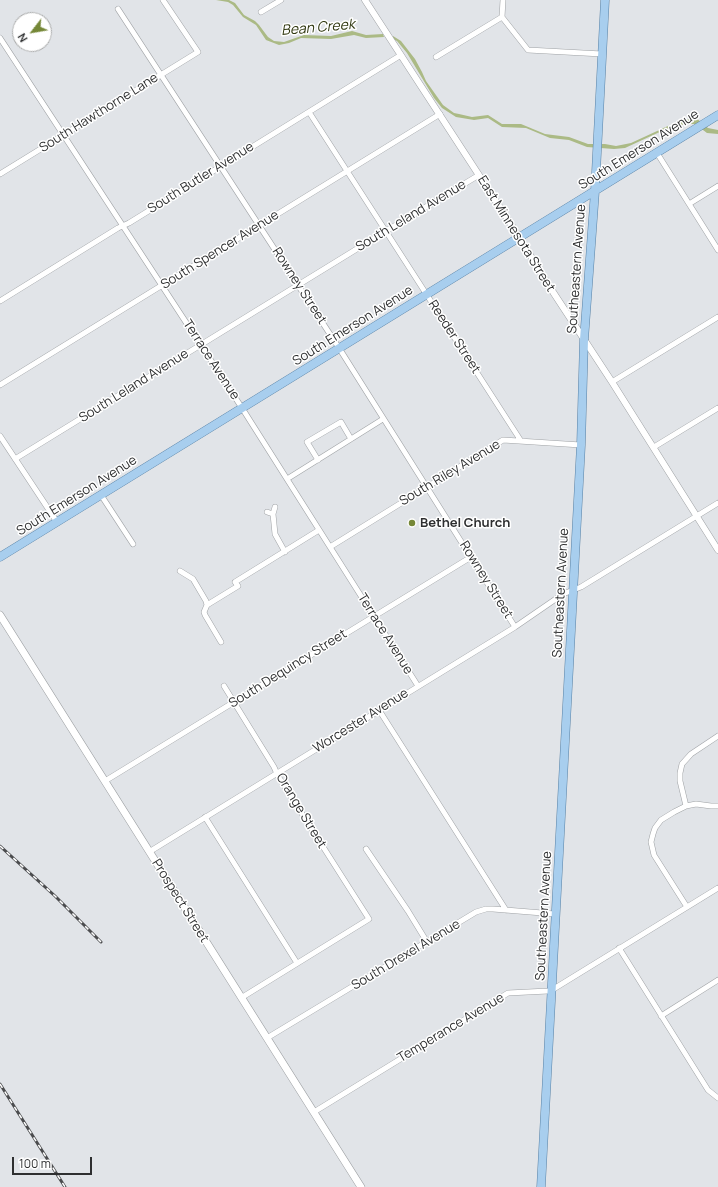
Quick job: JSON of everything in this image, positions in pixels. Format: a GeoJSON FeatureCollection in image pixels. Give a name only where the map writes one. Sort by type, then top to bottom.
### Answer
{"type":"FeatureCollection","features":[{"type":"Feature","properties":{"kind":"main road","name":"Southeastern Avenue"},"geometry":{"type":"LineString","coordinates":[[541,1187],[581,445],[584,340],[598,146],[605,0]]}},
{"type":"Feature","properties":{"kind":"main road","name":"South Emerson Avenue"},"geometry":{"type":"LineString","coordinates":[[0,557],[718,115]]}},
{"type":"Feature","properties":{"kind":"main road","name":"Prospect Street"},"geometry":{"type":"LineString","coordinates":[[0,615],[361,1187]]}},
{"type":"Feature","properties":{"kind":"street","name":"South Hawthorne Lane"},"geometry":{"type":"LineString","coordinates":[[0,174],[198,52],[163,0]]}},
{"type":"Feature","properties":{"kind":"street"},"geometry":{"type":"LineString","coordinates":[[262,12],[281,0]]}},
{"type":"Feature","properties":{"kind":"street","name":"East Minnesota Street"},"geometry":{"type":"LineString","coordinates":[[365,0],[654,447],[718,550]]}},
{"type":"Feature","properties":{"kind":"street"},"geometry":{"type":"LineString","coordinates":[[503,0],[502,17],[528,50],[602,54]]}},
{"type":"Feature","properties":{"kind":"street","name":"Rowney Street"},"geometry":{"type":"LineString","coordinates":[[118,8],[339,348],[515,627]]}},
{"type":"Feature","properties":{"kind":"street"},"geometry":{"type":"LineString","coordinates":[[436,57],[502,17]]}},
{"type":"Feature","properties":{"kind":"street","name":"Terrace Avenue"},"geometry":{"type":"LineString","coordinates":[[1,42],[64,135],[242,408],[418,686]]}},
{"type":"Feature","properties":{"kind":"street","name":"South Butler Avenue"},"geometry":{"type":"LineString","coordinates":[[0,301],[401,55]]}},
{"type":"Feature","properties":{"kind":"street","name":"Reeder Street"},"geometry":{"type":"LineString","coordinates":[[309,112],[521,441]]}},
{"type":"Feature","properties":{"kind":"street","name":"South Spencer Avenue"},"geometry":{"type":"LineString","coordinates":[[0,385],[440,114]]}},
{"type":"Feature","properties":{"kind":"street"},"geometry":{"type":"LineString","coordinates":[[657,153],[718,250]]}},
{"type":"Feature","properties":{"kind":"street","name":"South Leland Avenue"},"geometry":{"type":"LineString","coordinates":[[15,459],[479,175]]}},
{"type":"Feature","properties":{"kind":"street"},"geometry":{"type":"LineString","coordinates":[[689,204],[718,186]]}},
{"type":"Feature","properties":{"kind":"street"},"geometry":{"type":"LineString","coordinates":[[612,382],[718,317]]}},
{"type":"Feature","properties":{"kind":"street"},"geometry":{"type":"LineString","coordinates":[[654,447],[718,408]]}},
{"type":"Feature","properties":{"kind":"street"},"geometry":{"type":"LineString","coordinates":[[287,479],[384,419]]}},
{"type":"Feature","properties":{"kind":"street"},"geometry":{"type":"LineString","coordinates":[[318,460],[307,442],[341,422],[351,439]]}},
{"type":"Feature","properties":{"kind":"street"},"geometry":{"type":"LineString","coordinates":[[0,436],[57,522]]}},
{"type":"Feature","properties":{"kind":"street","name":"South Riley Avenue"},"geometry":{"type":"LineString","coordinates":[[330,547],[503,440],[581,445]]}},
{"type":"Feature","properties":{"kind":"street"},"geometry":{"type":"LineString","coordinates":[[101,495],[133,544]]}},
{"type":"Feature","properties":{"kind":"street","name":"Worcester Avenue"},"geometry":{"type":"LineString","coordinates":[[149,852],[515,627],[563,594],[581,587],[718,502]]}},
{"type":"Feature","properties":{"kind":"street"},"geometry":{"type":"LineString","coordinates":[[275,507],[273,514],[275,534],[285,552]]}},
{"type":"Feature","properties":{"kind":"street"},"geometry":{"type":"LineString","coordinates":[[267,512],[273,514]]}},
{"type":"Feature","properties":{"kind":"street"},"geometry":{"type":"LineString","coordinates":[[206,605],[238,586],[235,582],[319,530]]}},
{"type":"Feature","properties":{"kind":"street","name":"South Dequincy Street"},"geometry":{"type":"LineString","coordinates":[[105,781],[471,557]]}},
{"type":"Feature","properties":{"kind":"street"},"geometry":{"type":"LineString","coordinates":[[180,572],[195,582],[206,601],[204,612],[205,615],[221,642]]}},
{"type":"Feature","properties":{"kind":"street","name":"Orange Street"},"geometry":{"type":"LineString","coordinates":[[224,686],[369,919],[298,963]]}},
{"type":"Feature","properties":{"kind":"street"},"geometry":{"type":"LineString","coordinates":[[379,710],[506,910]]}},
{"type":"Feature","properties":{"kind":"street"},"geometry":{"type":"LineString","coordinates":[[686,806],[680,781],[682,764],[691,754],[718,736]]}},
{"type":"Feature","properties":{"kind":"street"},"geometry":{"type":"LineString","coordinates":[[687,907],[654,855],[651,842],[654,832],[662,819],[686,806],[696,804],[718,806]]}},
{"type":"Feature","properties":{"kind":"street"},"geometry":{"type":"LineString","coordinates":[[205,817],[298,963],[241,998]]}},
{"type":"Feature","properties":{"kind":"street"},"geometry":{"type":"LineString","coordinates":[[366,849],[427,942]]}},
{"type":"Feature","properties":{"kind":"street","name":"Temperance Avenue"},"geometry":{"type":"LineString","coordinates":[[314,1112],[508,993],[552,990],[718,888]]}},
{"type":"Feature","properties":{"kind":"street","name":"South Drexel Avenue"},"geometry":{"type":"LineString","coordinates":[[267,1038],[476,912],[491,908],[555,914]]}},
{"type":"Feature","properties":{"kind":"street"},"geometry":{"type":"LineString","coordinates":[[619,948],[708,1090],[718,1098]]}},
{"type":"Feature","properties":{"kind":"street"},"geometry":{"type":"LineString","coordinates":[[661,1016],[718,980]]}},
{"type":"Feature","properties":{"kind":"shaded area"},"geometry":{"type":"Polygon","coordinates":[[[216,0],[229,0],[235,3],[244,15],[255,21],[268,37],[274,41],[284,42],[304,35],[331,36],[352,31],[366,35],[383,34],[384,37],[366,38],[354,35],[331,39],[301,38],[279,45],[266,40],[256,25],[243,17],[233,5],[228,2],[216,0]]]}},
{"type":"Feature","properties":{"kind":"shaded area"},"geometry":{"type":"Polygon","coordinates":[[[393,36],[401,41],[415,59],[426,81],[443,105],[454,113],[472,117],[488,115],[502,124],[521,124],[545,134],[569,137],[588,144],[605,144],[616,146],[631,143],[668,126],[695,117],[708,128],[718,130],[718,134],[707,133],[695,124],[685,124],[664,130],[625,148],[614,149],[587,147],[569,140],[550,138],[526,128],[502,127],[488,118],[474,120],[456,117],[442,108],[434,98],[407,53],[397,41],[393,39],[393,36]]]}},
{"type":"Feature","properties":{"kind":"railway"},"geometry":{"type":"LineString","coordinates":[[0,846],[55,896],[101,942]]}},
{"type":"Feature","properties":{"kind":"railway"},"geometry":{"type":"LineString","coordinates":[[0,1084],[65,1187]]}},
{"type":"Feature","properties":{"kind":"place","name":"Bethel Church"},"geometry":{"type":"Point","coordinates":[412,523]}},
{"type":"Feature","properties":{"kind":"water label","name":"Bean Creek"},"geometry":{"type":"Point","coordinates":[318,28]}}]}
